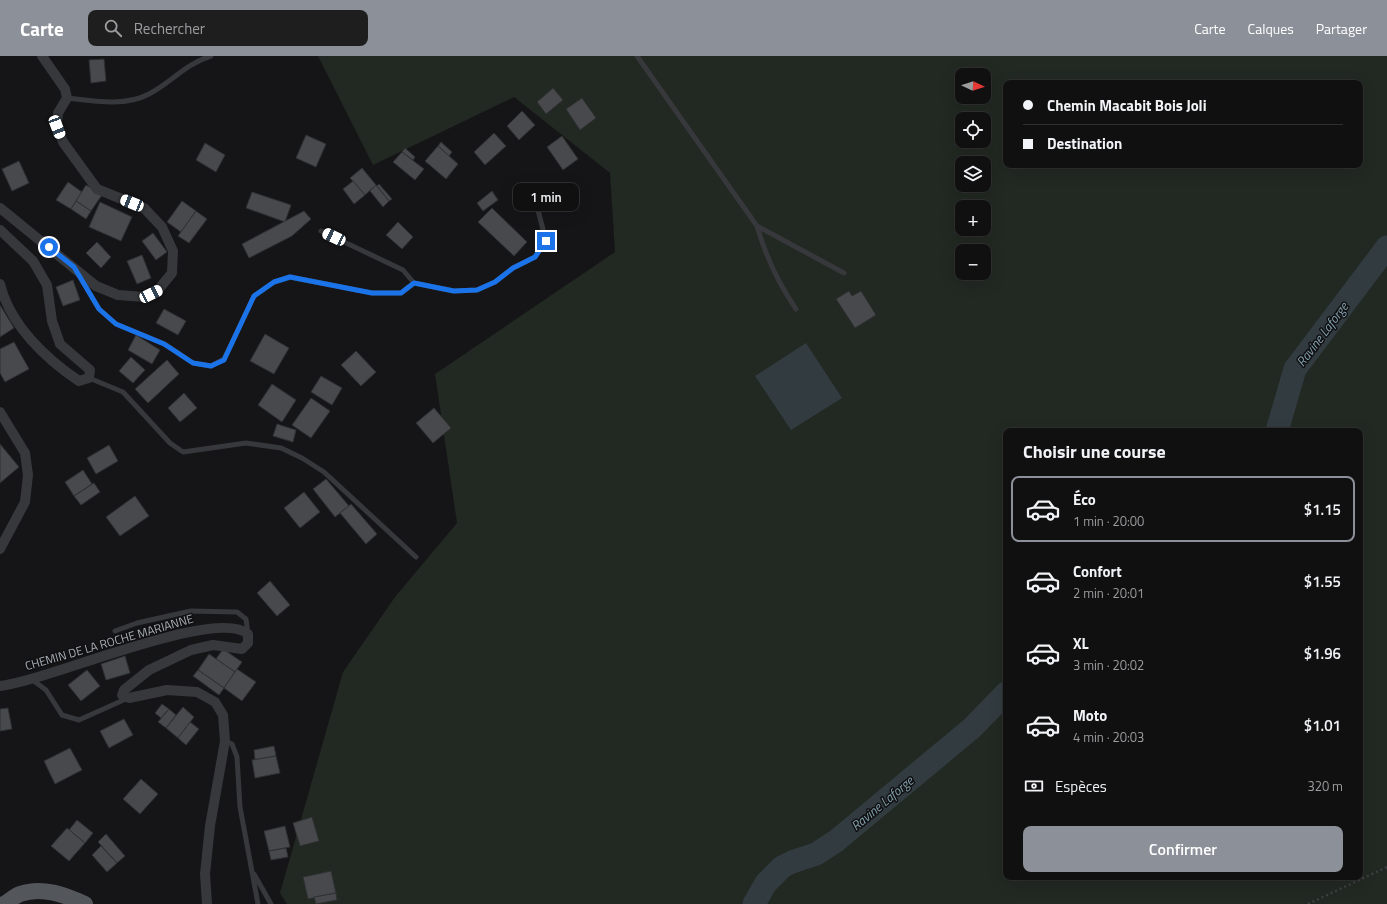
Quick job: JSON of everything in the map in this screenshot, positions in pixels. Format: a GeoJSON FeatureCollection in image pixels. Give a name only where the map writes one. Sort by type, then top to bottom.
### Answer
{"type":"FeatureCollection","features":[{"type":"Feature","properties":{"kind":"main road"},"geometry":{"type":"LineString","coordinates":[[4,904],[20,894],[43,891],[65,895],[85,904]]}},
{"type":"Feature","properties":{"kind":"street"},"geometry":{"type":"LineString","coordinates":[[0,208],[96,286],[118,295],[144,297],[158,290],[172,273],[173,251],[162,227],[144,208],[97,189],[62,142],[57,127],[58,114],[67,98],[65,89],[42,56]]}},
{"type":"Feature","properties":{"kind":"street"},"geometry":{"type":"LineString","coordinates":[[0,230],[33,261],[47,285],[52,321],[60,344],[90,370],[88,378],[79,381],[63,370],[26,335],[2,293],[0,284]]}},
{"type":"Feature","properties":{"kind":"street"},"geometry":{"type":"LineString","coordinates":[[0,412],[24,453],[28,475],[25,502],[0,549]]}},
{"type":"Feature","properties":{"kind":"street","name":"CHEMIN DE LA ROCHE MARIANNE"},"geometry":{"type":"LineString","coordinates":[[0,686],[69,669],[123,650],[182,633],[211,627],[242,629],[248,634]]}},
{"type":"Feature","properties":{"kind":"street"},"geometry":{"type":"LineString","coordinates":[[207,904],[205,867],[210,826],[225,741],[223,715],[214,702],[198,692],[167,690],[129,698],[122,695],[124,690],[149,670],[191,650],[213,645],[242,649],[248,643],[248,634]]}},
{"type":"Feature","properties":{"kind":"lane"},"geometry":{"type":"LineString","coordinates":[[67,98],[100,101],[127,101],[148,94],[196,61],[211,56]]}},
{"type":"Feature","properties":{"kind":"lane"},"geometry":{"type":"LineString","coordinates":[[637,56],[758,226],[764,252],[780,286],[796,309]]}},
{"type":"Feature","properties":{"kind":"lane"},"geometry":{"type":"LineString","coordinates":[[322,231],[403,270],[414,283],[454,291],[477,290],[495,282],[513,268],[535,257],[546,241],[532,187]]}},
{"type":"Feature","properties":{"kind":"lane"},"geometry":{"type":"LineString","coordinates":[[758,226],[844,273]]}},
{"type":"Feature","properties":{"kind":"lane"},"geometry":{"type":"LineString","coordinates":[[74,267],[99,309],[116,324],[164,344],[193,363],[211,366],[224,360],[254,296],[274,282],[290,277],[372,293],[401,293],[414,283]]}},
{"type":"Feature","properties":{"kind":"lane"},"geometry":{"type":"LineString","coordinates":[[88,378],[123,392],[170,443],[183,452],[246,443],[281,448],[302,458],[324,472],[416,557]]}},
{"type":"Feature","properties":{"kind":"lane"},"geometry":{"type":"LineString","coordinates":[[115,631],[137,623],[191,611],[237,612],[246,620],[248,634]]}},
{"type":"Feature","properties":{"kind":"lane"},"geometry":{"type":"LineString","coordinates":[[30,678],[46,690],[62,715],[79,720],[129,698]]}},
{"type":"Feature","properties":{"kind":"lane"},"geometry":{"type":"LineString","coordinates":[[225,741],[232,744],[237,757],[240,807],[258,904]]}},
{"type":"Feature","properties":{"kind":"lane"},"geometry":{"type":"LineString","coordinates":[[252,870],[271,904]]}},
{"type":"Feature","properties":{"kind":"path"},"geometry":{"type":"LineString","coordinates":[[1363,878],[1387,867]]}},
{"type":"Feature","properties":{"kind":"path"},"geometry":{"type":"LineString","coordinates":[[1308,904],[1359,880]]}},
{"type":"Feature","properties":{"kind":"shaded area"},"geometry":{"type":"Polygon","coordinates":[[[318,56],[1387,56],[1387,904],[287,904],[280,893],[343,672],[395,597],[457,523],[435,374],[615,252],[610,173],[514,97],[373,165],[318,56]]]}},
{"type":"Feature","properties":{"kind":"shaded area"},"geometry":{"type":"Polygon","coordinates":[[[806,343],[842,398],[791,430],[755,376],[806,343]]]}},
{"type":"Feature","properties":{"kind":"building"},"geometry":{"type":"Polygon","coordinates":[[[104,59],[106,81],[91,83],[89,60],[104,59]]]}},
{"type":"Feature","properties":{"kind":"building"},"geometry":{"type":"Polygon","coordinates":[[[553,88],[563,100],[546,114],[537,102],[553,88]]]}},
{"type":"Feature","properties":{"kind":"building"},"geometry":{"type":"Polygon","coordinates":[[[582,98],[596,118],[580,130],[566,109],[582,98]]]}},
{"type":"Feature","properties":{"kind":"building"},"geometry":{"type":"Polygon","coordinates":[[[522,111],[535,125],[519,140],[507,126],[522,111]]]}},
{"type":"Feature","properties":{"kind":"building"},"geometry":{"type":"Polygon","coordinates":[[[494,133],[506,146],[485,165],[474,152],[494,133]]]}},
{"type":"Feature","properties":{"kind":"building"},"geometry":{"type":"Polygon","coordinates":[[[306,135],[326,144],[316,167],[296,158],[306,135]]]}},
{"type":"Feature","properties":{"kind":"building"},"geometry":{"type":"Polygon","coordinates":[[[562,136],[578,159],[563,170],[547,147],[562,136]]]}},
{"type":"Feature","properties":{"kind":"building"},"geometry":{"type":"Polygon","coordinates":[[[441,142],[452,152],[449,156],[438,146],[441,142]]]}},
{"type":"Feature","properties":{"kind":"building"},"geometry":{"type":"Polygon","coordinates":[[[205,143],[225,155],[216,172],[196,160],[205,143]]]}},
{"type":"Feature","properties":{"kind":"building"},"geometry":{"type":"Polygon","coordinates":[[[438,146],[458,164],[446,179],[425,161],[438,146]]]}},
{"type":"Feature","properties":{"kind":"building"},"geometry":{"type":"Polygon","coordinates":[[[405,148],[415,157],[413,160],[402,152],[405,148]]]}},
{"type":"Feature","properties":{"kind":"building"},"geometry":{"type":"Polygon","coordinates":[[[402,152],[424,169],[415,180],[393,162],[402,152]]]}},
{"type":"Feature","properties":{"kind":"building"},"geometry":{"type":"Polygon","coordinates":[[[19,161],[29,183],[12,191],[2,169],[19,161]]]}},
{"type":"Feature","properties":{"kind":"building"},"geometry":{"type":"Polygon","coordinates":[[[362,168],[376,185],[365,195],[350,178],[362,168]]]}},
{"type":"Feature","properties":{"kind":"building"},"geometry":{"type":"Polygon","coordinates":[[[353,181],[365,195],[354,204],[343,189],[353,181]]]}},
{"type":"Feature","properties":{"kind":"building"},"geometry":{"type":"Polygon","coordinates":[[[68,182],[82,192],[71,209],[56,200],[68,182]]]}},
{"type":"Feature","properties":{"kind":"building"},"geometry":{"type":"Polygon","coordinates":[[[379,184],[392,199],[389,201],[377,186],[379,184]]]}},
{"type":"Feature","properties":{"kind":"building"},"geometry":{"type":"Polygon","coordinates":[[[86,185],[102,195],[91,211],[76,201],[86,185]]]}},
{"type":"Feature","properties":{"kind":"building"},"geometry":{"type":"Polygon","coordinates":[[[376,185],[389,201],[383,207],[370,191],[376,185]]]}},
{"type":"Feature","properties":{"kind":"building"},"geometry":{"type":"Polygon","coordinates":[[[492,191],[498,200],[483,211],[477,203],[492,191]]]}},
{"type":"Feature","properties":{"kind":"building"},"geometry":{"type":"Polygon","coordinates":[[[252,192],[291,205],[285,222],[246,208],[252,192]]]}},
{"type":"Feature","properties":{"kind":"building"},"geometry":{"type":"Polygon","coordinates":[[[76,201],[91,211],[86,219],[71,209],[76,201]]]}},
{"type":"Feature","properties":{"kind":"building"},"geometry":{"type":"Polygon","coordinates":[[[182,201],[196,211],[181,232],[167,222],[182,201]]]}},
{"type":"Feature","properties":{"kind":"building"},"geometry":{"type":"Polygon","coordinates":[[[100,202],[132,217],[121,241],[89,227],[100,202]]]}},
{"type":"Feature","properties":{"kind":"building"},"geometry":{"type":"Polygon","coordinates":[[[492,208],[527,242],[514,256],[478,222],[492,208]]]}},
{"type":"Feature","properties":{"kind":"building"},"geometry":{"type":"Polygon","coordinates":[[[196,211],[207,219],[189,243],[178,236],[196,211]]]}},
{"type":"Feature","properties":{"kind":"building"},"geometry":{"type":"Polygon","coordinates":[[[304,211],[311,219],[292,236],[249,258],[242,244],[304,211]]]}},
{"type":"Feature","properties":{"kind":"building"},"geometry":{"type":"Polygon","coordinates":[[[398,222],[413,237],[402,249],[386,235],[398,222]]]}},
{"type":"Feature","properties":{"kind":"building"},"geometry":{"type":"Polygon","coordinates":[[[153,233],[167,252],[156,260],[142,241],[153,233]]]}},
{"type":"Feature","properties":{"kind":"building"},"geometry":{"type":"Polygon","coordinates":[[[97,242],[111,257],[101,268],[86,253],[97,242]]]}},
{"type":"Feature","properties":{"kind":"building"},"geometry":{"type":"Polygon","coordinates":[[[142,255],[151,278],[137,284],[127,261],[142,255]]]}},
{"type":"Feature","properties":{"kind":"building"},"geometry":{"type":"Polygon","coordinates":[[[73,280],[80,300],[63,306],[56,287],[73,280]]]}},
{"type":"Feature","properties":{"kind":"building"},"geometry":{"type":"Polygon","coordinates":[[[849,291],[852,296],[861,291],[876,315],[855,328],[836,299],[849,291]]]}},
{"type":"Feature","properties":{"kind":"building"},"geometry":{"type":"Polygon","coordinates":[[[0,305],[14,328],[0,337],[0,305]]]}},
{"type":"Feature","properties":{"kind":"building"},"geometry":{"type":"Polygon","coordinates":[[[164,309],[186,321],[178,335],[156,323],[164,309]]]}},
{"type":"Feature","properties":{"kind":"building"},"geometry":{"type":"Polygon","coordinates":[[[265,334],[289,348],[274,374],[250,361],[265,334]]]}},
{"type":"Feature","properties":{"kind":"building"},"geometry":{"type":"Polygon","coordinates":[[[136,335],[160,350],[152,364],[128,350],[136,335]]]}},
{"type":"Feature","properties":{"kind":"building"},"geometry":{"type":"Polygon","coordinates":[[[14,342],[29,369],[5,382],[0,373],[0,349],[14,342]]]}},
{"type":"Feature","properties":{"kind":"building"},"geometry":{"type":"Polygon","coordinates":[[[356,351],[376,372],[361,386],[341,365],[356,351]]]}},
{"type":"Feature","properties":{"kind":"building"},"geometry":{"type":"Polygon","coordinates":[[[131,357],[145,370],[133,383],[119,371],[131,357]]]}},
{"type":"Feature","properties":{"kind":"building"},"geometry":{"type":"Polygon","coordinates":[[[167,360],[179,374],[148,403],[135,389],[167,360]]]}},
{"type":"Feature","properties":{"kind":"building"},"geometry":{"type":"Polygon","coordinates":[[[321,376],[342,388],[332,405],[311,392],[321,376]]]}},
{"type":"Feature","properties":{"kind":"building"},"geometry":{"type":"Polygon","coordinates":[[[272,384],[296,400],[282,422],[258,405],[272,384]]]}},
{"type":"Feature","properties":{"kind":"building"},"geometry":{"type":"Polygon","coordinates":[[[184,393],[197,408],[180,422],[168,408],[184,393]]]}},
{"type":"Feature","properties":{"kind":"building"},"geometry":{"type":"Polygon","coordinates":[[[311,398],[330,411],[311,438],[292,425],[311,398]]]}},
{"type":"Feature","properties":{"kind":"building"},"geometry":{"type":"Polygon","coordinates":[[[434,408],[451,428],[433,443],[416,423],[434,408]]]}},
{"type":"Feature","properties":{"kind":"building"},"geometry":{"type":"Polygon","coordinates":[[[277,424],[296,430],[293,442],[273,436],[277,424]]]}},
{"type":"Feature","properties":{"kind":"building"},"geometry":{"type":"Polygon","coordinates":[[[0,444],[19,467],[0,483],[0,444]]]}},
{"type":"Feature","properties":{"kind":"building"},"geometry":{"type":"Polygon","coordinates":[[[109,445],[118,461],[96,474],[87,458],[109,445]]]}},
{"type":"Feature","properties":{"kind":"building"},"geometry":{"type":"Polygon","coordinates":[[[83,470],[92,484],[74,496],[65,482],[83,470]]]}},
{"type":"Feature","properties":{"kind":"building"},"geometry":{"type":"Polygon","coordinates":[[[326,479],[349,506],[335,517],[313,489],[326,479]]]}},
{"type":"Feature","properties":{"kind":"building"},"geometry":{"type":"Polygon","coordinates":[[[94,483],[100,492],[81,505],[74,496],[94,483]]]}},
{"type":"Feature","properties":{"kind":"building"},"geometry":{"type":"Polygon","coordinates":[[[304,492],[320,512],[300,528],[284,508],[304,492]]]}},
{"type":"Feature","properties":{"kind":"building"},"geometry":{"type":"Polygon","coordinates":[[[135,496],[149,516],[120,536],[106,517],[135,496]]]}},
{"type":"Feature","properties":{"kind":"building"},"geometry":{"type":"Polygon","coordinates":[[[351,504],[377,534],[366,544],[340,513],[351,504]]]}},
{"type":"Feature","properties":{"kind":"building"},"geometry":{"type":"Polygon","coordinates":[[[270,581],[290,605],[277,616],[257,593],[270,581]]]}},
{"type":"Feature","properties":{"kind":"building"},"geometry":{"type":"Polygon","coordinates":[[[223,649],[242,662],[235,672],[216,659],[223,649]]]}},
{"type":"Feature","properties":{"kind":"building"},"geometry":{"type":"Polygon","coordinates":[[[209,654],[235,672],[224,688],[198,670],[209,654]]]}},
{"type":"Feature","properties":{"kind":"building"},"geometry":{"type":"Polygon","coordinates":[[[125,656],[130,673],[106,680],[101,664],[125,656]]]}},
{"type":"Feature","properties":{"kind":"building"},"geometry":{"type":"Polygon","coordinates":[[[237,669],[256,682],[242,701],[224,688],[237,669]]]}},
{"type":"Feature","properties":{"kind":"building"},"geometry":{"type":"Polygon","coordinates":[[[87,670],[100,686],[81,701],[68,685],[87,670]]]}},
{"type":"Feature","properties":{"kind":"building"},"geometry":{"type":"Polygon","coordinates":[[[198,670],[224,688],[219,695],[193,676],[198,670]]]}},
{"type":"Feature","properties":{"kind":"building"},"geometry":{"type":"Polygon","coordinates":[[[162,704],[169,709],[161,718],[155,713],[162,704]]]}},
{"type":"Feature","properties":{"kind":"building"},"geometry":{"type":"Polygon","coordinates":[[[183,707],[194,717],[178,738],[166,728],[183,707]]]}},
{"type":"Feature","properties":{"kind":"building"},"geometry":{"type":"Polygon","coordinates":[[[8,708],[12,729],[0,731],[0,709],[8,708]]]}},
{"type":"Feature","properties":{"kind":"building"},"geometry":{"type":"Polygon","coordinates":[[[169,709],[176,715],[166,728],[158,722],[169,709]]]}},
{"type":"Feature","properties":{"kind":"building"},"geometry":{"type":"Polygon","coordinates":[[[124,719],[133,735],[109,748],[100,731],[124,719]]]}},
{"type":"Feature","properties":{"kind":"building"},"geometry":{"type":"Polygon","coordinates":[[[190,722],[199,729],[186,745],[178,738],[190,722]]]}},
{"type":"Feature","properties":{"kind":"building"},"geometry":{"type":"Polygon","coordinates":[[[274,746],[276,756],[255,760],[254,750],[274,746]]]}},
{"type":"Feature","properties":{"kind":"building"},"geometry":{"type":"Polygon","coordinates":[[[70,748],[82,770],[55,784],[44,761],[70,748]]]}},
{"type":"Feature","properties":{"kind":"building"},"geometry":{"type":"Polygon","coordinates":[[[276,756],[280,773],[255,778],[252,760],[276,756]]]}},
{"type":"Feature","properties":{"kind":"building"},"geometry":{"type":"Polygon","coordinates":[[[141,779],[158,794],[140,814],[123,799],[141,779]]]}},
{"type":"Feature","properties":{"kind":"building"},"geometry":{"type":"Polygon","coordinates":[[[312,817],[319,841],[300,846],[293,823],[312,817]]]}},
{"type":"Feature","properties":{"kind":"building"},"geometry":{"type":"Polygon","coordinates":[[[77,820],[93,833],[85,843],[69,830],[77,820]]]}},
{"type":"Feature","properties":{"kind":"building"},"geometry":{"type":"Polygon","coordinates":[[[285,826],[290,847],[269,851],[264,831],[285,826]]]}},
{"type":"Feature","properties":{"kind":"building"},"geometry":{"type":"Polygon","coordinates":[[[67,828],[85,843],[69,861],[51,846],[67,828]]]}},
{"type":"Feature","properties":{"kind":"building"},"geometry":{"type":"Polygon","coordinates":[[[106,834],[125,856],[117,863],[98,842],[106,834]]]}},
{"type":"Feature","properties":{"kind":"building"},"geometry":{"type":"Polygon","coordinates":[[[101,846],[117,863],[107,872],[92,855],[101,846]]]}},
{"type":"Feature","properties":{"kind":"building"},"geometry":{"type":"Polygon","coordinates":[[[286,848],[288,857],[271,860],[269,851],[286,848]]]}},
{"type":"Feature","properties":{"kind":"building"},"geometry":{"type":"Polygon","coordinates":[[[331,871],[336,893],[308,899],[303,877],[331,871]]]}},
{"type":"Feature","properties":{"kind":"building"},"geometry":{"type":"Polygon","coordinates":[[[336,893],[337,900],[316,904],[314,897],[336,893]]]}},
{"type":"Feature","properties":{"kind":"waterway","name":"Ravine Laforge"},"geometry":{"type":"LineString","coordinates":[[1278,428],[1295,369],[1387,247]]}},
{"type":"Feature","properties":{"kind":"waterway","name":"Ravine Laforge"},"geometry":{"type":"LineString","coordinates":[[754,904],[766,883],[782,867],[816,854],[836,841],[972,728],[1003,696]]}},
{"type":"Feature","properties":{"kind":"route"},"geometry":{"type":"LineString","coordinates":[[49,247],[74,267],[99,309],[116,324],[164,344],[193,363],[211,366],[224,360],[254,296],[274,282],[290,277],[372,293],[401,293],[414,283],[454,291],[477,290],[495,282],[513,268],[535,257],[546,241]]}}]}
